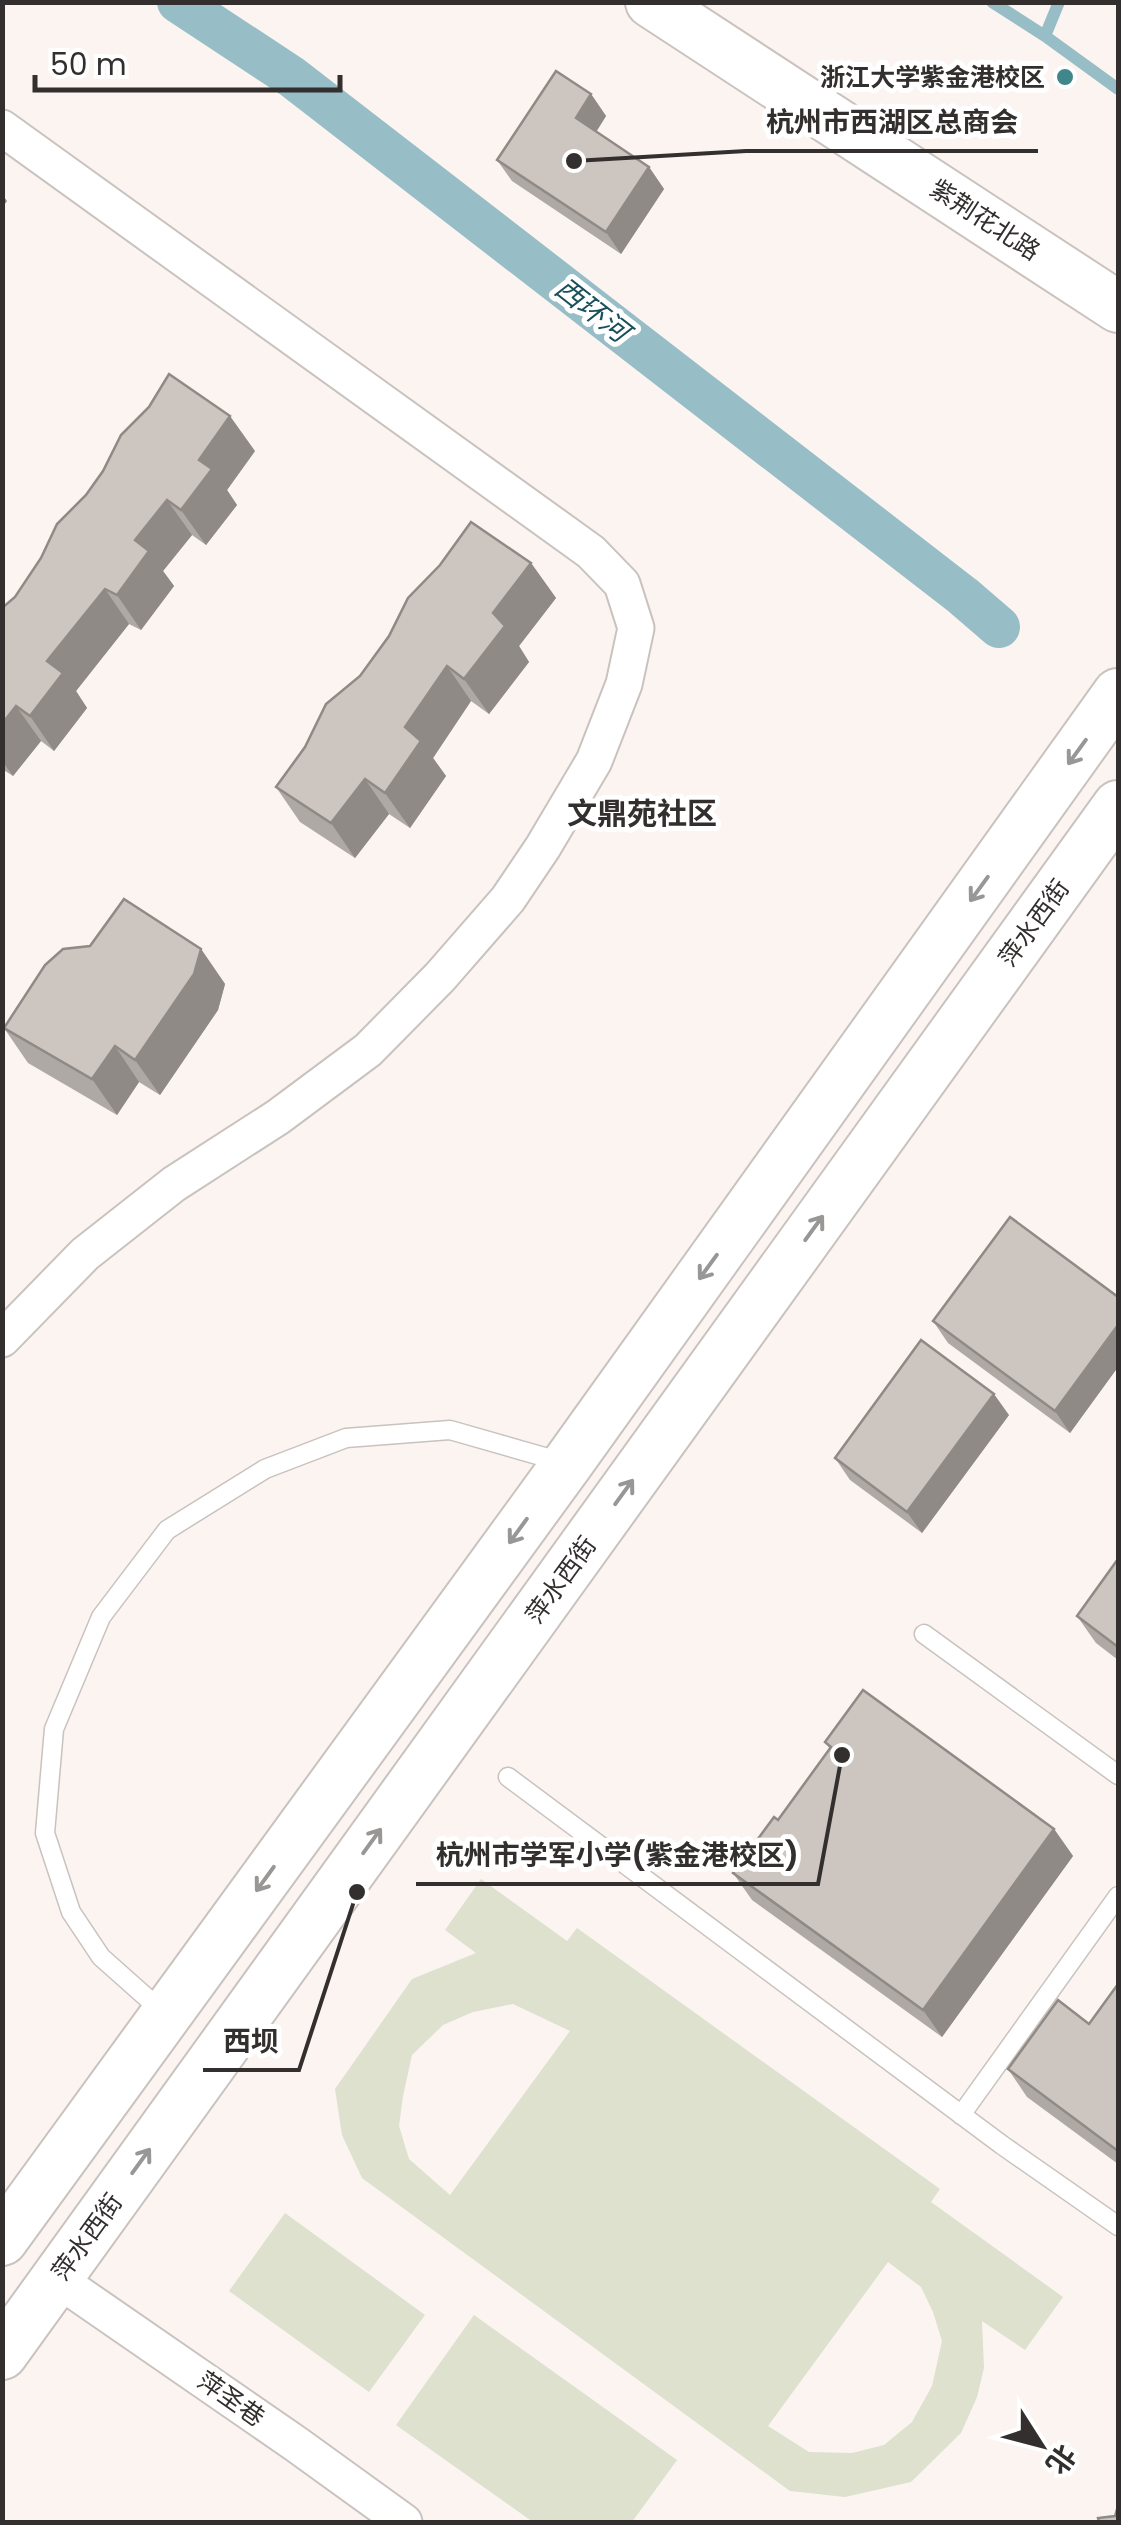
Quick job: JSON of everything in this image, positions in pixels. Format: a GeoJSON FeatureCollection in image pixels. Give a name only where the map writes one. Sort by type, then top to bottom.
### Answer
{"type":"FeatureCollection","features":[{"type":"Feature","properties":{"kind":"main road","name":"紫荆花北路"},"geometry":{"type":"LineString","coordinates":[[651,2],[1118,307]]}},
{"type":"Feature","properties":{"kind":"main road"},"geometry":{"type":"LineString","coordinates":[[2,2240],[567,1464],[1118,694]]}},
{"type":"Feature","properties":{"kind":"main road","name":"萍水西街"},"geometry":{"type":"LineString","coordinates":[[2,2354],[1118,806]]}},
{"type":"Feature","properties":{"kind":"street"},"geometry":{"type":"LineString","coordinates":[[2,128],[591,552],[622,584],[636,628],[624,684],[594,762],[508,899],[440,977],[368,1050],[278,1118],[174,1184],[85,1254],[2,1339]]}},
{"type":"Feature","properties":{"kind":"street","name":"萍圣巷"},"geometry":{"type":"LineString","coordinates":[[57,2278],[404,2522]]}},
{"type":"Feature","properties":{"kind":"lane"},"geometry":{"type":"LineString","coordinates":[[165,2014],[101,1957],[71,1912],[45,1833],[54,1729],[112,1603],[167,1530],[265,1469],[346,1438],[450,1430],[567,1464]]}},
{"type":"Feature","properties":{"kind":"lane"},"geometry":{"type":"LineString","coordinates":[[924,1634],[1118,1774]]}},
{"type":"Feature","properties":{"kind":"lane"},"geometry":{"type":"LineString","coordinates":[[508,1778],[961,2115],[1118,2226]]}},
{"type":"Feature","properties":{"kind":"lane"},"geometry":{"type":"LineString","coordinates":[[961,2115],[1118,1896]]}},
{"type":"Feature","properties":{"kind":"green space"},"geometry":{"type":"Polygon","coordinates":[[[481,1879],[567,1941],[577,1928],[940,2189],[931,2202],[1063,2297],[1025,2350],[982,2321],[984,2368],[977,2397],[961,2433],[911,2482],[845,2497],[790,2491],[362,2178],[342,2135],[335,2089],[412,1979],[476,1953],[445,1930],[481,1879]],[[513,2004],[473,2012],[443,2025],[412,2055],[399,2126],[409,2159],[450,2195],[570,2031],[513,2004]],[[888,2262],[768,2426],[809,2452],[852,2453],[884,2445],[912,2422],[932,2386],[942,2341],[933,2312],[921,2287],[888,2262]]]}},
{"type":"Feature","properties":{"kind":"green space"},"geometry":{"type":"Polygon","coordinates":[[[285,2213],[425,2315],[369,2392],[229,2291],[285,2213]]]}},
{"type":"Feature","properties":{"kind":"green space"},"geometry":{"type":"Polygon","coordinates":[[[474,2315],[677,2460],[632,2522],[533,2522],[396,2425],[474,2315]]]}},
{"type":"Feature","properties":{"kind":"building"},"geometry":{"type":"Polygon","coordinates":[[[556,71],[591,94],[576,118],[649,167],[606,232],[497,160],[556,71]]]}},
{"type":"Feature","properties":{"kind":"building"},"geometry":{"type":"Polygon","coordinates":[[[169,374],[230,416],[199,460],[212,469],[181,510],[167,500],[135,540],[149,551],[117,595],[105,589],[47,661],[63,673],[30,716],[16,706],[2,724],[2,608],[15,597],[41,558],[57,524],[86,495],[121,435],[149,407],[169,374]]]}},
{"type":"Feature","properties":{"kind":"building"},"geometry":{"type":"Polygon","coordinates":[[[471,522],[531,563],[493,613],[505,626],[464,679],[447,666],[405,727],[421,741],[385,793],[365,779],[331,823],[276,787],[305,747],[326,704],[360,676],[389,636],[408,598],[440,565],[471,522]]]}},
{"type":"Feature","properties":{"kind":"building"},"geometry":{"type":"Polygon","coordinates":[[[124,899],[201,949],[194,974],[135,1060],[115,1046],[92,1079],[4,1028],[45,965],[63,949],[90,946],[124,899]]]}},
{"type":"Feature","properties":{"kind":"building"},"geometry":{"type":"Polygon","coordinates":[[[1010,1217],[1118,1297],[1118,1325],[1055,1411],[933,1321],[1010,1217]]]}},
{"type":"Feature","properties":{"kind":"building"},"geometry":{"type":"Polygon","coordinates":[[[921,1340],[994,1394],[907,1512],[835,1458],[921,1340]]]}},
{"type":"Feature","properties":{"kind":"building"},"geometry":{"type":"Polygon","coordinates":[[[1118,1559],[1118,1647],[1077,1616],[1118,1559]]]}},
{"type":"Feature","properties":{"kind":"building"},"geometry":{"type":"Polygon","coordinates":[[[863,1690],[1054,1829],[923,2010],[733,1873],[831,1747],[825,1742],[863,1690]]]}},
{"type":"Feature","properties":{"kind":"building"},"geometry":{"type":"Polygon","coordinates":[[[1118,1984],[1118,2151],[1008,2069],[1058,2000],[1089,2024],[1118,1984]]]}},
{"type":"Feature","properties":{"kind":"building"},"geometry":{"type":"Polygon","coordinates":[[[1118,2506],[1118,2522],[1099,2522],[1098,2518],[1115,2516],[1118,2506]]]}},
{"type":"Feature","properties":{"kind":"waterway","name":"西环河"},"geometry":{"type":"LineString","coordinates":[[178,2],[292,77],[999,627]]}},
{"type":"Feature","properties":{"kind":"waterway"},"geometry":{"type":"LineString","coordinates":[[992,2],[1118,89]]}},
{"type":"Feature","properties":{"kind":"waterway"},"geometry":{"type":"LineString","coordinates":[[1045,36],[1059,2]]}},
{"type":"Feature","properties":{"kind":"place","name":"浙江大学紫金港校区"},"geometry":{"type":"Point","coordinates":[1065,77]}},
{"type":"Feature","properties":{"kind":"place","name":"杭州市西湖区总商会"},"geometry":{"type":"Point","coordinates":[574,161]}},
{"type":"Feature","properties":{"kind":"place","name":"杭州市学军小学(紫金港校区)"},"geometry":{"type":"Point","coordinates":[842,1755]}},
{"type":"Feature","properties":{"kind":"place","name":"西坝"},"geometry":{"type":"Point","coordinates":[357,1892]}},
{"type":"Feature","properties":{"kind":"district","name":"文鼎苑社区"},"geometry":{"type":"Point","coordinates":[642,813]}}]}
